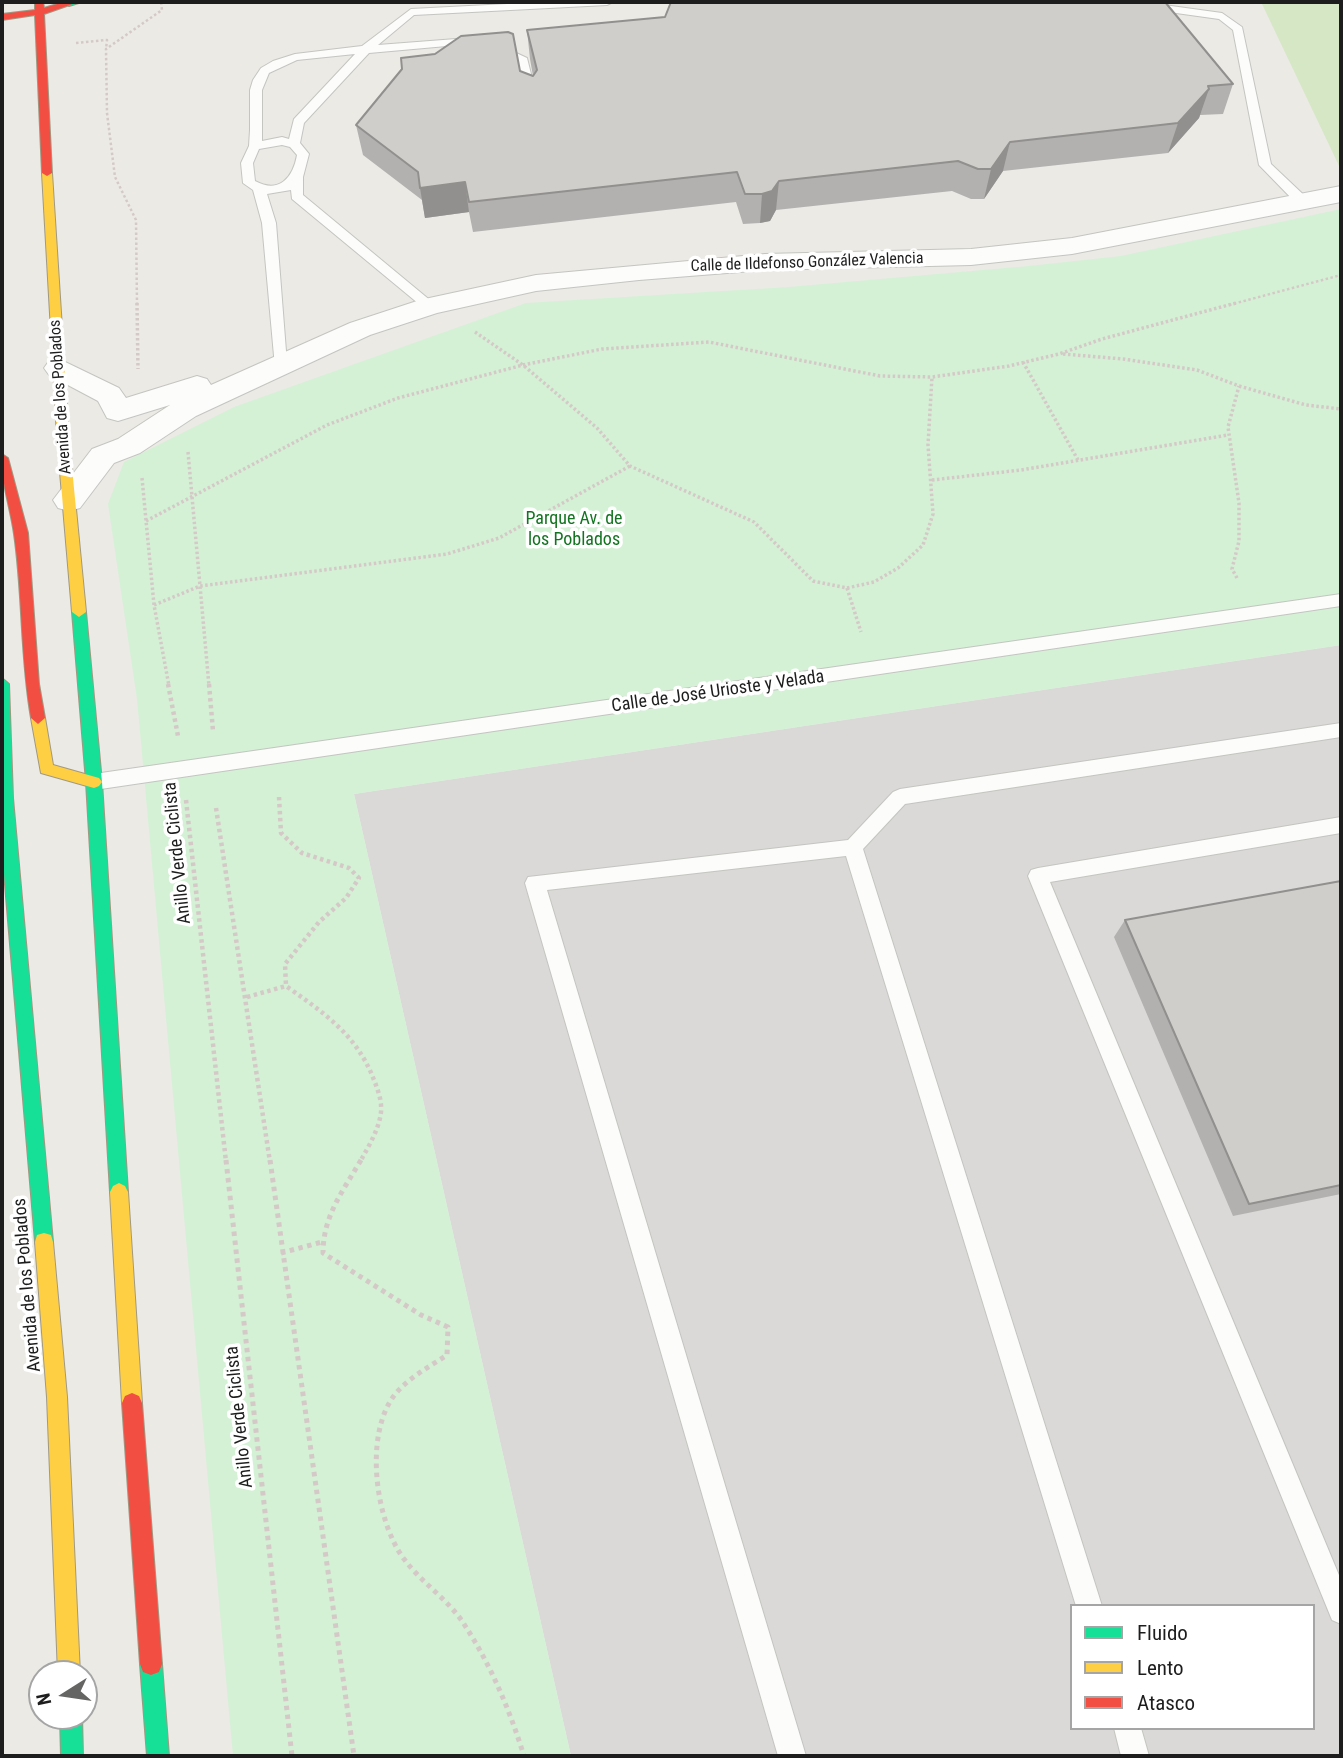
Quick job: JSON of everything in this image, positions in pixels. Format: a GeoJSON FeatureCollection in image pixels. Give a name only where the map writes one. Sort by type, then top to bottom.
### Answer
{"type":"FeatureCollection","features":[{"type":"Feature","properties":{"kind":"main road"},"geometry":{"type":"LineString","coordinates":[[2,17],[39,7],[73,2]]}},
{"type":"Feature","properties":{"kind":"main road","name":"Avenida de los Poblados"},"geometry":{"type":"LineString","coordinates":[[39,7],[39,47],[59,368],[94,782],[130,1382],[158,1756]]}},
{"type":"Feature","properties":{"kind":"main road"},"geometry":{"type":"LineString","coordinates":[[2,458],[20,533],[32,684],[46,769],[94,782]]}},
{"type":"Feature","properties":{"kind":"main road","name":"Avenida de los Poblados"},"geometry":{"type":"LineString","coordinates":[[2,684],[3,798],[57,1397],[68,1660]]}},
{"type":"Feature","properties":{"kind":"main road"},"geometry":{"type":"LineString","coordinates":[[71,1730],[72,1756]]}},
{"type":"Feature","properties":{"kind":"street","name":"Calle de Ildefonso González Valencia"},"geometry":{"type":"LineString","coordinates":[[69,500],[103,456],[129,446],[185,409],[360,329],[436,305],[536,283],[639,272],[765,262],[971,257],[1072,246],[1341,194]]}},
{"type":"Feature","properties":{"kind":"street","name":"Calle de Ildefonso González Valencia"},"geometry":{"type":"LineString","coordinates":[[118,411],[182,390],[280,364]]}},
{"type":"Feature","properties":{"kind":"street"},"geometry":{"type":"LineString","coordinates":[[59,368],[109,395],[118,411]]}},
{"type":"Feature","properties":{"kind":"lane"},"geometry":{"type":"LineString","coordinates":[[293,144],[298,122],[365,50],[411,12],[607,2]]}},
{"type":"Feature","properties":{"kind":"lane"},"geometry":{"type":"LineString","coordinates":[[1119,2],[1222,16],[1238,29],[1265,165],[1302,201]]}},
{"type":"Feature","properties":{"kind":"lane"},"geometry":{"type":"LineString","coordinates":[[297,178],[272,192],[259,190],[249,183],[246,170],[248,154],[255,146],[258,127],[256,86],[262,71],[276,62],[296,57],[457,40],[482,40],[523,60],[531,100]]}},
{"type":"Feature","properties":{"kind":"lane"},"geometry":{"type":"LineString","coordinates":[[255,146],[282,141],[293,144],[303,154],[302,169],[297,178],[297,196],[436,305]]}},
{"type":"Feature","properties":{"kind":"lane"},"geometry":{"type":"LineString","coordinates":[[259,190],[269,223],[280,364]]}},
{"type":"Feature","properties":{"kind":"lane","name":"Calle de José Urioste y Velada"},"geometry":{"type":"LineString","coordinates":[[94,782],[1341,600]]}},
{"type":"Feature","properties":{"kind":"lane"},"geometry":{"type":"LineString","coordinates":[[792,1756],[535,883],[853,847],[900,797],[1341,730]]}},
{"type":"Feature","properties":{"kind":"lane"},"geometry":{"type":"LineString","coordinates":[[1341,825],[1038,876],[1341,1611]]}},
{"type":"Feature","properties":{"kind":"lane"},"geometry":{"type":"LineString","coordinates":[[853,847],[1087,1604]]}},
{"type":"Feature","properties":{"kind":"lane"},"geometry":{"type":"LineString","coordinates":[[1128,1730],[1135,1756]]}},
{"type":"Feature","properties":{"kind":"path"},"geometry":{"type":"LineString","coordinates":[[106,49],[162,10],[161,2]]}},
{"type":"Feature","properties":{"kind":"path"},"geometry":{"type":"LineString","coordinates":[[66,44],[107,40],[107,113],[115,177],[136,220],[138,382],[118,411]]}},
{"type":"Feature","properties":{"kind":"path"},"geometry":{"type":"LineString","coordinates":[[146,521],[327,425],[398,398],[523,365],[602,349],[709,342],[750,348],[880,376],[932,376],[1059,354],[1102,338],[1341,275]]}},
{"type":"Feature","properties":{"kind":"path"},"geometry":{"type":"LineString","coordinates":[[436,305],[523,365],[597,428],[631,466],[754,522],[813,581],[847,588],[874,582],[898,568],[923,545],[933,514],[929,446],[932,376]]}},
{"type":"Feature","properties":{"kind":"path"},"geometry":{"type":"LineString","coordinates":[[1059,354],[1123,359],[1197,370],[1239,386],[1306,405],[1341,409]]}},
{"type":"Feature","properties":{"kind":"path"},"geometry":{"type":"LineString","coordinates":[[1023,362],[1079,460]]}},
{"type":"Feature","properties":{"kind":"path"},"geometry":{"type":"LineString","coordinates":[[1237,578],[1232,569],[1239,541],[1239,503],[1228,426],[1239,386]]}},
{"type":"Feature","properties":{"kind":"path"},"geometry":{"type":"LineString","coordinates":[[932,480],[1079,460],[1228,435]]}},
{"type":"Feature","properties":{"kind":"path"},"geometry":{"type":"LineString","coordinates":[[186,442],[215,731],[202,733]]}},
{"type":"Feature","properties":{"kind":"path","name":"Anillo Verde Ciclista"},"geometry":{"type":"LineString","coordinates":[[129,446],[141,456],[154,605],[184,770],[292,1756]]}},
{"type":"Feature","properties":{"kind":"path"},"geometry":{"type":"LineString","coordinates":[[154,605],[200,586],[447,554],[499,538],[631,466]]}},
{"type":"Feature","properties":{"kind":"path"},"geometry":{"type":"LineString","coordinates":[[847,588],[861,632]]}},
{"type":"Feature","properties":{"kind":"path"},"geometry":{"type":"LineString","coordinates":[[178,738],[190,735]]}},
{"type":"Feature","properties":{"kind":"path"},"geometry":{"type":"LineString","coordinates":[[279,797],[281,833],[302,853],[349,868],[359,878],[346,898],[318,922],[285,964],[286,986]]}},
{"type":"Feature","properties":{"kind":"path"},"geometry":{"type":"LineString","coordinates":[[215,808],[247,998],[354,1756]]}},
{"type":"Feature","properties":{"kind":"path"},"geometry":{"type":"LineString","coordinates":[[247,998],[286,986]]}},
{"type":"Feature","properties":{"kind":"path"},"geometry":{"type":"LineString","coordinates":[[286,986],[350,1034],[369,1063],[379,1094],[381,1116],[361,1160],[335,1200],[322,1228],[323,1253],[421,1315],[448,1327],[446,1355],[412,1380],[390,1401],[380,1440],[376,1482],[382,1521],[402,1558],[461,1620],[513,1718],[524,1756]]}},
{"type":"Feature","properties":{"kind":"path"},"geometry":{"type":"LineString","coordinates":[[281,1253],[322,1242]]}},
{"type":"Feature","properties":{"kind":"shaded area"},"geometry":{"type":"Polygon","coordinates":[[[1341,645],[1341,1756],[571,1756],[354,794],[1341,645]]]}},
{"type":"Feature","properties":{"kind":"green space"},"geometry":{"type":"Polygon","coordinates":[[[1240,2],[1341,2],[1341,170],[1262,4],[1240,2]]]}},
{"type":"Feature","properties":{"kind":"green space","name":"Parque Av. de los Poblados"},"geometry":{"type":"Polygon","coordinates":[[[1341,209],[1341,645],[354,794],[571,1756],[233,1756],[137,699],[108,504],[124,462],[234,407],[526,303],[789,287],[1121,256],[1341,209]]]}},
{"type":"Feature","properties":{"kind":"building"},"geometry":{"type":"Polygon","coordinates":[[[671,2],[1165,2],[1233,84],[1208,86],[1209,89],[1178,123],[1010,142],[991,169],[978,169],[958,161],[779,181],[772,191],[762,194],[745,194],[737,172],[469,202],[465,182],[420,188],[418,172],[356,125],[402,69],[401,58],[435,54],[461,36],[508,32],[513,34],[520,71],[533,76],[537,70],[527,30],[665,17],[671,2]]]}},
{"type":"Feature","properties":{"kind":"building"},"geometry":{"type":"Polygon","coordinates":[[[1341,881],[1341,1185],[1249,1204],[1125,920],[1341,881]]]}},
{"type":"Feature","properties":{"kind":"traffic: fast"},"geometry":{"type":"LineString","coordinates":[[69,3],[77,2]]}},
{"type":"Feature","properties":{"kind":"traffic: fast"},"geometry":{"type":"LineString","coordinates":[[79,612],[94,782],[119,1192]]}},
{"type":"Feature","properties":{"kind":"traffic: fast"},"geometry":{"type":"LineString","coordinates":[[2,684],[5,798],[44,1242]]}},
{"type":"Feature","properties":{"kind":"traffic: fast"},"geometry":{"type":"LineString","coordinates":[[151,1664],[158,1756]]}},
{"type":"Feature","properties":{"kind":"traffic: fast"},"geometry":{"type":"LineString","coordinates":[[71,1730],[72,1756]]}},
{"type":"Feature","properties":{"kind":"traffic: slow"},"geometry":{"type":"LineString","coordinates":[[47,173],[63,437],[79,612]]}},
{"type":"Feature","properties":{"kind":"traffic: slow"},"geometry":{"type":"LineString","coordinates":[[38,718],[46,769],[94,782]]}},
{"type":"Feature","properties":{"kind":"traffic: slow"},"geometry":{"type":"LineString","coordinates":[[119,1192],[132,1403]]}},
{"type":"Feature","properties":{"kind":"traffic: slow"},"geometry":{"type":"LineString","coordinates":[[44,1242],[57,1397],[68,1660]]}},
{"type":"Feature","properties":{"kind":"traffic: jam"},"geometry":{"type":"LineString","coordinates":[[39,2],[47,173]]}},
{"type":"Feature","properties":{"kind":"traffic: jam"},"geometry":{"type":"LineString","coordinates":[[2,17],[40,12],[73,2]]}},
{"type":"Feature","properties":{"kind":"traffic: jam"},"geometry":{"type":"LineString","coordinates":[[2,458],[21,533],[32,684],[38,718]]}},
{"type":"Feature","properties":{"kind":"traffic: jam"},"geometry":{"type":"LineString","coordinates":[[132,1403],[151,1664]]}}]}
